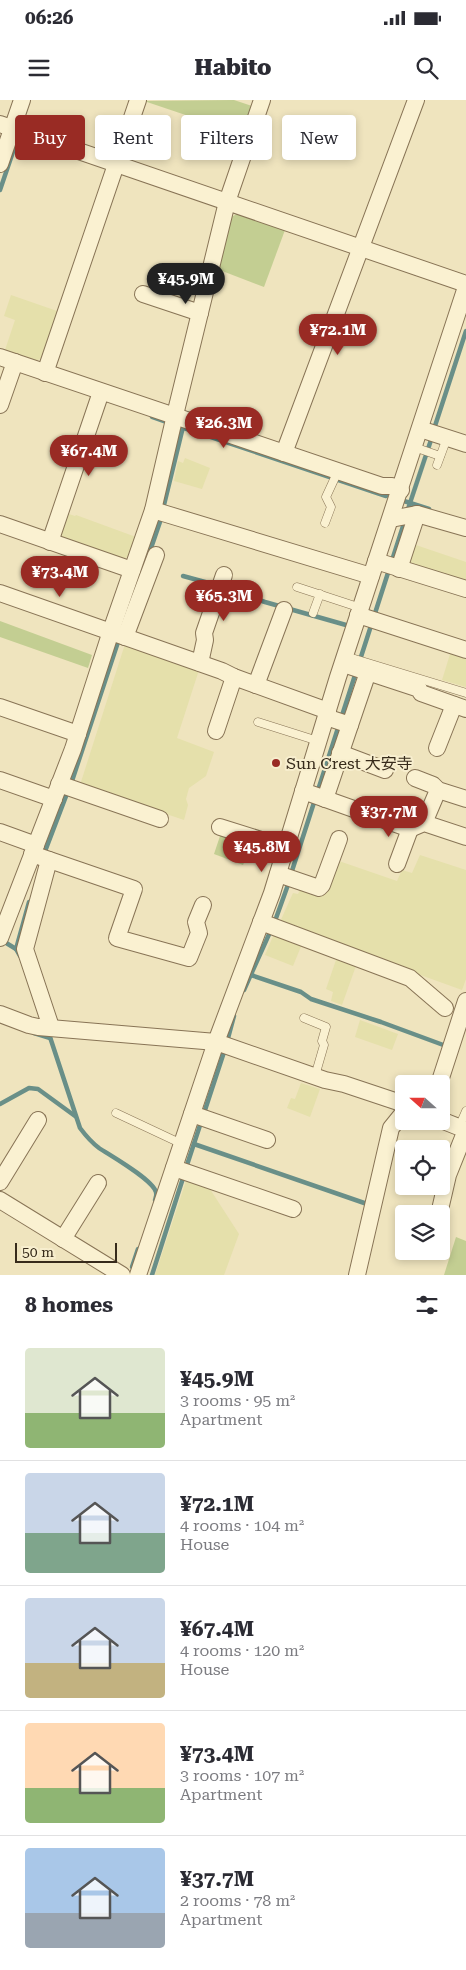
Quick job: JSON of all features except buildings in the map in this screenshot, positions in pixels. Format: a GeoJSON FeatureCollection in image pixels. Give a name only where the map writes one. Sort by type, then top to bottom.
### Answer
{"type":"FeatureCollection","features":[{"type":"Feature","properties":{"kind":"street"},"geometry":{"type":"LineString","coordinates":[[0,164],[6,126],[22,100]]}},
{"type":"Feature","properties":{"kind":"street"},"geometry":{"type":"LineString","coordinates":[[45,373],[138,100]]}},
{"type":"Feature","properties":{"kind":"street"},"geometry":{"type":"LineString","coordinates":[[119,635],[132,570],[159,512],[173,421],[227,202],[262,100]]}},
{"type":"Feature","properties":{"kind":"street"},"geometry":{"type":"LineString","coordinates":[[284,453],[416,100]]}},
{"type":"Feature","properties":{"kind":"street"},"geometry":{"type":"LineString","coordinates":[[6,126],[117,163],[466,286],[434,433],[419,449],[401,490],[405,516],[366,615],[356,665],[337,719],[318,742],[315,795]]}},
{"type":"Feature","properties":{"kind":"street"},"geometry":{"type":"LineString","coordinates":[[143,294],[200,313]]}},
{"type":"Feature","properties":{"kind":"street"},"geometry":{"type":"LineString","coordinates":[[0,405],[10,364],[45,373],[100,396],[173,421],[284,453],[336,476],[382,486],[392,486],[401,490]]}},
{"type":"Feature","properties":{"kind":"street"},"geometry":{"type":"LineString","coordinates":[[50,542],[100,396]]}},
{"type":"Feature","properties":{"kind":"street"},"geometry":{"type":"LineString","coordinates":[[434,433],[466,444]]}},
{"type":"Feature","properties":{"kind":"street"},"geometry":{"type":"LineString","coordinates":[[159,512],[466,590]]}},
{"type":"Feature","properties":{"kind":"street"},"geometry":{"type":"LineString","coordinates":[[385,568],[405,516]]}},
{"type":"Feature","properties":{"kind":"street"},"geometry":{"type":"LineString","coordinates":[[405,516],[466,528]]}},
{"type":"Feature","properties":{"kind":"street"},"geometry":{"type":"LineString","coordinates":[[0,524],[132,570]]}},
{"type":"Feature","properties":{"kind":"street"},"geometry":{"type":"LineString","coordinates":[[1,937],[40,855],[63,790],[78,734],[119,635],[156,555]]}},
{"type":"Feature","properties":{"kind":"street"},"geometry":{"type":"LineString","coordinates":[[200,663],[204,633],[224,575]]}},
{"type":"Feature","properties":{"kind":"street"},"geometry":{"type":"LineString","coordinates":[[0,593],[200,663],[337,719]]}},
{"type":"Feature","properties":{"kind":"street"},"geometry":{"type":"LineString","coordinates":[[256,685],[284,610]]}},
{"type":"Feature","properties":{"kind":"street"},"geometry":{"type":"LineString","coordinates":[[366,615],[466,650]]}},
{"type":"Feature","properties":{"kind":"street"},"geometry":{"type":"LineString","coordinates":[[356,665],[460,707],[437,748]]}},
{"type":"Feature","properties":{"kind":"street"},"geometry":{"type":"LineString","coordinates":[[138,1275],[181,1170],[182,1144],[199,1117],[223,1044],[286,877],[286,848],[340,753],[337,719],[356,665]]}},
{"type":"Feature","properties":{"kind":"street"},"geometry":{"type":"LineString","coordinates":[[216,732],[234,677]]}},
{"type":"Feature","properties":{"kind":"street"},"geometry":{"type":"LineString","coordinates":[[0,708],[78,734]]}},
{"type":"Feature","properties":{"kind":"street"},"geometry":{"type":"LineString","coordinates":[[340,753],[385,770]]}},
{"type":"Feature","properties":{"kind":"street"},"geometry":{"type":"LineString","coordinates":[[415,778],[432,785],[438,790],[466,799]]}},
{"type":"Feature","properties":{"kind":"street"},"geometry":{"type":"LineString","coordinates":[[0,780],[63,790],[160,819]]}},
{"type":"Feature","properties":{"kind":"street"},"geometry":{"type":"LineString","coordinates":[[397,864],[438,790]]}},
{"type":"Feature","properties":{"kind":"street"},"geometry":{"type":"LineString","coordinates":[[315,795],[417,826],[466,837]]}},
{"type":"Feature","properties":{"kind":"street"},"geometry":{"type":"LineString","coordinates":[[220,827],[286,848]]}},
{"type":"Feature","properties":{"kind":"street"},"geometry":{"type":"LineString","coordinates":[[0,832],[40,855],[134,890],[117,938],[189,958],[199,933],[196,922],[203,905]]}},
{"type":"Feature","properties":{"kind":"street"},"geometry":{"type":"LineString","coordinates":[[286,877],[319,888],[322,885],[339,838]]}},
{"type":"Feature","properties":{"kind":"street"},"geometry":{"type":"LineString","coordinates":[[40,855],[25,949],[46,1027]]}},
{"type":"Feature","properties":{"kind":"street"},"geometry":{"type":"LineString","coordinates":[[269,925],[410,978],[445,1008]]}},
{"type":"Feature","properties":{"kind":"street"},"geometry":{"type":"LineString","coordinates":[[442,1075],[465,1007]]}},
{"type":"Feature","properties":{"kind":"street"},"geometry":{"type":"LineString","coordinates":[[0,1014],[46,1027],[223,1044],[395,1101]]}},
{"type":"Feature","properties":{"kind":"street"},"geometry":{"type":"LineString","coordinates":[[199,1117],[267,1140]]}},
{"type":"Feature","properties":{"kind":"street"},"geometry":{"type":"LineString","coordinates":[[0,1182],[38,1120]]}},
{"type":"Feature","properties":{"kind":"street"},"geometry":{"type":"LineString","coordinates":[[357,1275],[391,1128],[395,1123]]}},
{"type":"Feature","properties":{"kind":"street"},"geometry":{"type":"LineString","coordinates":[[441,1205],[448,1175],[466,1130],[450,1124]]}},
{"type":"Feature","properties":{"kind":"street"},"geometry":{"type":"LineString","coordinates":[[181,1170],[293,1209]]}},
{"type":"Feature","properties":{"kind":"street"},"geometry":{"type":"LineString","coordinates":[[63,1239],[98,1183]]}},
{"type":"Feature","properties":{"kind":"street"},"geometry":{"type":"LineString","coordinates":[[0,1200],[122,1275]]}},
{"type":"Feature","properties":{"kind":"lane"},"geometry":{"type":"LineString","coordinates":[[434,433],[437,465]]}},
{"type":"Feature","properties":{"kind":"lane"},"geometry":{"type":"LineString","coordinates":[[419,449],[437,455]]}},
{"type":"Feature","properties":{"kind":"lane"},"geometry":{"type":"LineString","coordinates":[[325,523],[331,506],[326,497],[336,476]]}},
{"type":"Feature","properties":{"kind":"lane"},"geometry":{"type":"LineString","coordinates":[[297,587],[320,594],[366,615]]}},
{"type":"Feature","properties":{"kind":"lane"},"geometry":{"type":"LineString","coordinates":[[313,613],[320,594]]}},
{"type":"Feature","properties":{"kind":"lane"},"geometry":{"type":"LineString","coordinates":[[356,665],[466,693]]}},
{"type":"Feature","properties":{"kind":"lane"},"geometry":{"type":"LineString","coordinates":[[258,722],[318,742]]}},
{"type":"Feature","properties":{"kind":"lane"},"geometry":{"type":"LineString","coordinates":[[304,1018],[326,1027],[322,1041],[324,1045],[315,1076]]}},
{"type":"Feature","properties":{"kind":"lane"},"geometry":{"type":"LineString","coordinates":[[459,1127],[466,1111]]}},
{"type":"Feature","properties":{"kind":"lane"},"geometry":{"type":"LineString","coordinates":[[116,1113],[182,1144]]}},
{"type":"Feature","properties":{"kind":"shaded area"},"geometry":{"type":"Polygon","coordinates":[[[11,295],[60,312],[45,357],[35,361],[5,350],[15,320],[4,316],[11,295]]]}},
{"type":"Feature","properties":{"kind":"shaded area"},"geometry":{"type":"Polygon","coordinates":[[[185,458],[210,468],[202,489],[174,481],[178,461],[183,463],[185,458]]]}},
{"type":"Feature","properties":{"kind":"shaded area"},"geometry":{"type":"Polygon","coordinates":[[[66,513],[136,537],[128,557],[119,560],[62,539],[59,532],[66,513]]]}},
{"type":"Feature","properties":{"kind":"shaded area"},"geometry":{"type":"Polygon","coordinates":[[[413,544],[466,562],[466,582],[450,575],[445,578],[406,565],[413,544]]]}},
{"type":"Feature","properties":{"kind":"shaded area"},"geometry":{"type":"Polygon","coordinates":[[[125,644],[199,670],[177,738],[214,752],[206,776],[189,788],[186,799],[188,805],[184,820],[80,785],[125,644]]]}},
{"type":"Feature","properties":{"kind":"shaded area"},"geometry":{"type":"Polygon","coordinates":[[[451,651],[466,656],[466,687],[442,680],[451,651]]]}},
{"type":"Feature","properties":{"kind":"shaded area"},"geometry":{"type":"Polygon","coordinates":[[[420,855],[466,870],[466,979],[462,990],[279,924],[293,893],[298,894],[301,888],[325,895],[336,860],[397,881],[402,870],[412,873],[420,855]]]}},
{"type":"Feature","properties":{"kind":"shaded area"},"geometry":{"type":"Polygon","coordinates":[[[274,934],[302,944],[293,966],[265,955],[274,934]]]}},
{"type":"Feature","properties":{"kind":"shaded area"},"geometry":{"type":"Polygon","coordinates":[[[337,957],[357,963],[342,1005],[331,1001],[333,992],[326,989],[337,957]]]}},
{"type":"Feature","properties":{"kind":"shaded area"},"geometry":{"type":"Polygon","coordinates":[[[360,1020],[398,1034],[392,1050],[355,1037],[360,1020]]]}},
{"type":"Feature","properties":{"kind":"shaded area"},"geometry":{"type":"Polygon","coordinates":[[[301,1083],[320,1089],[310,1117],[287,1108],[291,1098],[295,1099],[301,1083]]]}},
{"type":"Feature","properties":{"kind":"shaded area"},"geometry":{"type":"Polygon","coordinates":[[[187,1178],[208,1186],[239,1234],[224,1275],[155,1275],[187,1178]]]}},
{"type":"Feature","properties":{"kind":"green space"},"geometry":{"type":"Polygon","coordinates":[[[234,100],[252,106],[249,115],[186,115],[144,101],[234,100]]]}},
{"type":"Feature","properties":{"kind":"green space"},"geometry":{"type":"Polygon","coordinates":[[[239,213],[285,230],[264,287],[217,269],[229,218],[239,213]]]}},
{"type":"Feature","properties":{"kind":"green space"},"geometry":{"type":"Polygon","coordinates":[[[0,621],[92,655],[88,668],[0,637],[0,621]]]}},
{"type":"Feature","properties":{"kind":"green space"},"geometry":{"type":"Polygon","coordinates":[[[222,830],[253,841],[243,865],[214,854],[222,830]]]}},
{"type":"Feature","properties":{"kind":"green space"},"geometry":{"type":"Polygon","coordinates":[[[456,1237],[466,1241],[466,1275],[444,1275],[456,1237]]]}},
{"type":"Feature","properties":{"kind":"waterway"},"geometry":{"type":"LineString","coordinates":[[0,190],[15,146]]}},
{"type":"Feature","properties":{"kind":"waterway"},"geometry":{"type":"LineString","coordinates":[[434,429],[466,331]]}},
{"type":"Feature","properties":{"kind":"waterway"},"geometry":{"type":"LineString","coordinates":[[152,417],[169,423]]}},
{"type":"Feature","properties":{"kind":"waterway"},"geometry":{"type":"LineString","coordinates":[[181,427],[386,496]]}},
{"type":"Feature","properties":{"kind":"waterway"},"geometry":{"type":"LineString","coordinates":[[163,509],[183,427]]}},
{"type":"Feature","properties":{"kind":"waterway"},"geometry":{"type":"LineString","coordinates":[[407,512],[432,437]]}},
{"type":"Feature","properties":{"kind":"waterway"},"geometry":{"type":"LineString","coordinates":[[404,501],[429,509]]}},
{"type":"Feature","properties":{"kind":"waterway"},"geometry":{"type":"LineString","coordinates":[[149,554],[162,516]]}},
{"type":"Feature","properties":{"kind":"waterway"},"geometry":{"type":"LineString","coordinates":[[359,663],[405,520]]}},
{"type":"Feature","properties":{"kind":"waterway"},"geometry":{"type":"LineString","coordinates":[[183,576],[216,585]]}},
{"type":"Feature","properties":{"kind":"waterway"},"geometry":{"type":"LineString","coordinates":[[225,589],[346,625]]}},
{"type":"Feature","properties":{"kind":"waterway"},"geometry":{"type":"LineString","coordinates":[[71,784],[119,639]]}},
{"type":"Feature","properties":{"kind":"waterway"},"geometry":{"type":"LineString","coordinates":[[291,874],[356,672]]}},
{"type":"Feature","properties":{"kind":"waterway"},"geometry":{"type":"LineString","coordinates":[[44,854],[68,791]]}},
{"type":"Feature","properties":{"kind":"waterway"},"geometry":{"type":"LineString","coordinates":[[244,990],[275,921],[289,882]]}},
{"type":"Feature","properties":{"kind":"waterway"},"geometry":{"type":"LineString","coordinates":[[20,956],[16,949],[29,902]]}},
{"type":"Feature","properties":{"kind":"waterway"},"geometry":{"type":"LineString","coordinates":[[3,941],[16,949]]}},
{"type":"Feature","properties":{"kind":"waterway"},"geometry":{"type":"LineString","coordinates":[[251,975],[301,992],[311,999],[446,1046]]}},
{"type":"Feature","properties":{"kind":"waterway"},"geometry":{"type":"LineString","coordinates":[[227,1042],[234,1016]]}},
{"type":"Feature","properties":{"kind":"waterway"},"geometry":{"type":"LineString","coordinates":[[48,1031],[80,1128],[96,1146],[147,1181],[156,1192],[155,1200]]}},
{"type":"Feature","properties":{"kind":"waterway"},"geometry":{"type":"LineString","coordinates":[[34,1033],[50,1038]]}},
{"type":"Feature","properties":{"kind":"waterway"},"geometry":{"type":"LineString","coordinates":[[186,1168],[225,1049]]}},
{"type":"Feature","properties":{"kind":"waterway"},"geometry":{"type":"LineString","coordinates":[[0,1104],[29,1088],[38,1089],[75,1116]]}},
{"type":"Feature","properties":{"kind":"waterway"},"geometry":{"type":"LineString","coordinates":[[194,1144],[370,1205]]}},
{"type":"Feature","properties":{"kind":"waterway"},"geometry":{"type":"LineString","coordinates":[[152,1275],[184,1175]]}},
{"type":"Feature","properties":{"kind":"waterway"},"geometry":{"type":"LineString","coordinates":[[132,1267],[138,1249]]}},
{"type":"Feature","properties":{"kind":"place","name":"Sun Crest 大安寺"},"geometry":{"type":"Point","coordinates":[276,763]}}]}
